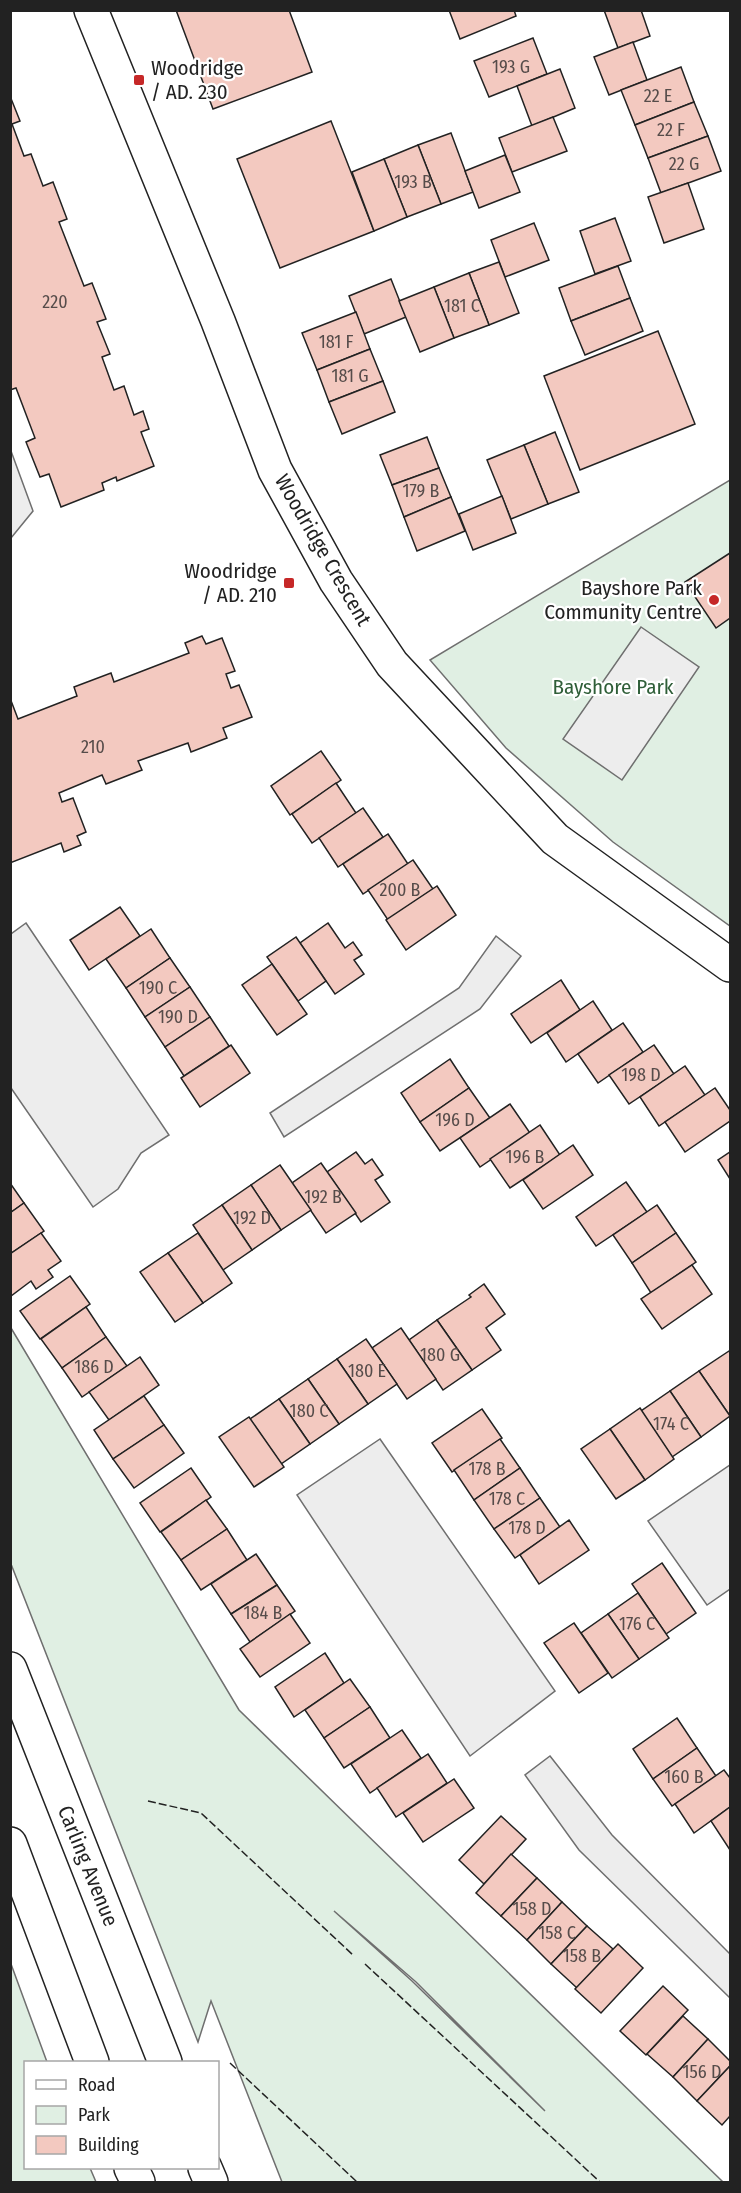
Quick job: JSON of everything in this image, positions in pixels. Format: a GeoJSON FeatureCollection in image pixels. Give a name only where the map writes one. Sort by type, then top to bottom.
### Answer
{"type":"FeatureCollection","features":[{"type":"Feature","properties":{"kind":"street","name":"Woodridge Crescent"},"geometry":{"type":"LineString","coordinates":[[91,10],[218,321],[275,470],[336,581],[392,664],[555,839],[730,965]]}},
{"type":"Feature","properties":{"kind":"street","name":"Carling Avenue"},"geometry":{"type":"LineString","coordinates":[[10,1669],[165,2061]]}},
{"type":"Feature","properties":{"kind":"street"},"geometry":{"type":"LineString","coordinates":[[10,1844],[92,2061]]}},
{"type":"Feature","properties":{"kind":"green space","name":"Bayshore Park"},"geometry":{"type":"Polygon","coordinates":[[[730,480],[730,926],[613,842],[506,748],[430,660],[730,480]]]}},
{"type":"Feature","properties":{"kind":"green space"},"geometry":{"type":"Polygon","coordinates":[[[11,1328],[239,1710],[723,2182],[282,2182],[211,2001],[198,2042],[11,1564],[11,1328]],[[334,1911],[412,1981],[545,2111],[416,1982],[334,1911]]]}},
{"type":"Feature","properties":{"kind":"green space"},"geometry":{"type":"Polygon","coordinates":[[[11,1964],[47,2061],[24,2061],[24,2169],[90,2169],[96,2182],[11,2182],[11,1964]]]}},
{"type":"Feature","properties":{"kind":"shaded area"},"geometry":{"type":"Polygon","coordinates":[[[11,451],[33,511],[10,538],[11,451]]]}},
{"type":"Feature","properties":{"kind":"shaded area"},"geometry":{"type":"Polygon","coordinates":[[[641,627],[699,667],[622,780],[563,739],[641,627]]]}},
{"type":"Feature","properties":{"kind":"shaded area"},"geometry":{"type":"Polygon","coordinates":[[[26,923],[169,1135],[141,1153],[118,1189],[93,1207],[11,1088],[11,934],[26,923]]]}},
{"type":"Feature","properties":{"kind":"shaded area"},"geometry":{"type":"Polygon","coordinates":[[[496,936],[521,956],[480,1009],[284,1137],[270,1113],[459,988],[496,936]]]}},
{"type":"Feature","properties":{"kind":"shaded area"},"geometry":{"type":"Polygon","coordinates":[[[380,1439],[555,1691],[470,1756],[297,1495],[380,1439]]]}},
{"type":"Feature","properties":{"kind":"shaded area"},"geometry":{"type":"Polygon","coordinates":[[[730,1465],[730,1589],[707,1605],[648,1521],[730,1465]]]}},
{"type":"Feature","properties":{"kind":"shaded area"},"geometry":{"type":"Polygon","coordinates":[[[550,1756],[612,1835],[730,1954],[730,1998],[579,1850],[525,1775],[550,1756]]]}},
{"type":"Feature","properties":{"kind":"building"},"geometry":{"type":"Polygon","coordinates":[[[176,10],[289,10],[312,72],[213,109],[176,10]]]}},
{"type":"Feature","properties":{"kind":"building"},"geometry":{"type":"Polygon","coordinates":[[[449,10],[514,10],[516,16],[460,39],[449,10]]]}},
{"type":"Feature","properties":{"kind":"building"},"geometry":{"type":"Polygon","coordinates":[[[604,10],[641,10],[650,36],[618,48],[604,10]]]}},
{"type":"Feature","properties":{"kind":"building"},"geometry":{"type":"Polygon","coordinates":[[[533,38],[547,74],[489,97],[474,61],[533,38]]]}},
{"type":"Feature","properties":{"kind":"building"},"geometry":{"type":"Polygon","coordinates":[[[633,42],[647,80],[609,95],[594,57],[633,42]]]}},
{"type":"Feature","properties":{"kind":"building"},"geometry":{"type":"Polygon","coordinates":[[[681,67],[694,102],[635,125],[621,90],[681,67]]]}},
{"type":"Feature","properties":{"kind":"building"},"geometry":{"type":"Polygon","coordinates":[[[560,69],[575,108],[532,126],[517,86],[560,69]]]}},
{"type":"Feature","properties":{"kind":"building"},"geometry":{"type":"Polygon","coordinates":[[[10,96],[20,121],[12,124],[24,156],[31,154],[43,186],[53,182],[67,219],[59,222],[84,286],[92,283],[106,319],[97,322],[110,354],[102,357],[114,390],[124,386],[134,415],[143,411],[149,429],[141,432],[154,466],[117,481],[116,477],[102,483],[104,490],[61,507],[49,474],[40,477],[26,442],[35,438],[16,388],[10,390],[10,96]]]}},
{"type":"Feature","properties":{"kind":"building"},"geometry":{"type":"Polygon","coordinates":[[[694,102],[708,136],[648,158],[635,125],[694,102]]]}},
{"type":"Feature","properties":{"kind":"building"},"geometry":{"type":"Polygon","coordinates":[[[553,117],[567,151],[512,172],[499,138],[553,117]]]}},
{"type":"Feature","properties":{"kind":"building"},"geometry":{"type":"Polygon","coordinates":[[[331,121],[374,231],[280,268],[237,159],[331,121]]]}},
{"type":"Feature","properties":{"kind":"building"},"geometry":{"type":"Polygon","coordinates":[[[451,133],[473,192],[441,204],[418,145],[451,133]]]}},
{"type":"Feature","properties":{"kind":"building"},"geometry":{"type":"Polygon","coordinates":[[[708,136],[721,171],[661,193],[648,158],[708,136]]]}},
{"type":"Feature","properties":{"kind":"building"},"geometry":{"type":"Polygon","coordinates":[[[418,145],[441,204],[407,217],[384,159],[418,145]]]}},
{"type":"Feature","properties":{"kind":"building"},"geometry":{"type":"Polygon","coordinates":[[[505,155],[520,192],[479,208],[465,171],[505,155]]]}},
{"type":"Feature","properties":{"kind":"building"},"geometry":{"type":"Polygon","coordinates":[[[384,159],[407,217],[374,231],[352,172],[384,159]]]}},
{"type":"Feature","properties":{"kind":"building"},"geometry":{"type":"Polygon","coordinates":[[[688,183],[704,229],[664,243],[648,197],[688,183]]]}},
{"type":"Feature","properties":{"kind":"building"},"geometry":{"type":"Polygon","coordinates":[[[615,218],[631,261],[595,274],[580,231],[615,218]]]}},
{"type":"Feature","properties":{"kind":"building"},"geometry":{"type":"Polygon","coordinates":[[[534,223],[549,260],[505,277],[491,240],[534,223]]]}},
{"type":"Feature","properties":{"kind":"building"},"geometry":{"type":"Polygon","coordinates":[[[499,262],[519,313],[489,325],[469,273],[499,262]]]}},
{"type":"Feature","properties":{"kind":"building"},"geometry":{"type":"Polygon","coordinates":[[[618,266],[630,298],[571,321],[559,288],[618,266]]]}},
{"type":"Feature","properties":{"kind":"building"},"geometry":{"type":"Polygon","coordinates":[[[469,273],[489,325],[454,338],[434,287],[469,273]]]}},
{"type":"Feature","properties":{"kind":"building"},"geometry":{"type":"Polygon","coordinates":[[[391,279],[406,317],[364,334],[349,296],[391,279]]]}},
{"type":"Feature","properties":{"kind":"building"},"geometry":{"type":"Polygon","coordinates":[[[434,287],[454,338],[420,352],[399,301],[434,287]]]}},
{"type":"Feature","properties":{"kind":"building"},"geometry":{"type":"Polygon","coordinates":[[[630,298],[643,331],[585,355],[571,321],[630,298]]]}},
{"type":"Feature","properties":{"kind":"building"},"geometry":{"type":"Polygon","coordinates":[[[356,312],[370,349],[317,370],[302,333],[356,312]]]}},
{"type":"Feature","properties":{"kind":"building"},"geometry":{"type":"Polygon","coordinates":[[[658,331],[695,424],[580,470],[544,376],[658,331]]]}},
{"type":"Feature","properties":{"kind":"building"},"geometry":{"type":"Polygon","coordinates":[[[370,349],[383,381],[329,402],[317,370],[370,349]]]}},
{"type":"Feature","properties":{"kind":"building"},"geometry":{"type":"Polygon","coordinates":[[[383,381],[395,412],[342,434],[329,402],[383,381]]]}},
{"type":"Feature","properties":{"kind":"building"},"geometry":{"type":"Polygon","coordinates":[[[555,432],[579,492],[548,504],[524,445],[555,432]]]}},
{"type":"Feature","properties":{"kind":"building"},"geometry":{"type":"Polygon","coordinates":[[[427,437],[439,468],[392,485],[380,455],[427,437]]]}},
{"type":"Feature","properties":{"kind":"building"},"geometry":{"type":"Polygon","coordinates":[[[524,445],[548,504],[511,519],[487,460],[524,445]]]}},
{"type":"Feature","properties":{"kind":"building"},"geometry":{"type":"Polygon","coordinates":[[[439,468],[451,497],[404,517],[392,485],[439,468]]]}},
{"type":"Feature","properties":{"kind":"building"},"geometry":{"type":"Polygon","coordinates":[[[502,496],[516,533],[473,550],[459,514],[502,496]]]}},
{"type":"Feature","properties":{"kind":"building"},"geometry":{"type":"Polygon","coordinates":[[[451,497],[465,531],[417,551],[404,517],[451,497]]]}},
{"type":"Feature","properties":{"kind":"building","name":"Bayshore Park Community Centre"},"geometry":{"type":"Polygon","coordinates":[[[730,553],[730,618],[716,628],[685,582],[730,553]]]}},
{"type":"Feature","properties":{"kind":"building"},"geometry":{"type":"Polygon","coordinates":[[[202,636],[206,644],[222,638],[235,671],[226,674],[231,688],[239,685],[252,717],[223,728],[227,738],[191,752],[188,743],[138,761],[142,770],[106,784],[102,775],[59,793],[62,802],[73,798],[86,832],[77,836],[81,845],[64,852],[61,843],[10,863],[10,698],[18,719],[77,696],[74,687],[111,673],[114,682],[189,653],[185,643],[202,636]]]}},
{"type":"Feature","properties":{"kind":"building"},"geometry":{"type":"Polygon","coordinates":[[[321,751],[341,780],[290,815],[271,786],[321,751]]]}},
{"type":"Feature","properties":{"kind":"building"},"geometry":{"type":"Polygon","coordinates":[[[336,783],[356,813],[312,843],[292,814],[336,783]]]}},
{"type":"Feature","properties":{"kind":"building"},"geometry":{"type":"Polygon","coordinates":[[[363,808],[383,837],[338,867],[319,838],[363,808]]]}},
{"type":"Feature","properties":{"kind":"building"},"geometry":{"type":"Polygon","coordinates":[[[388,834],[408,864],[363,894],[343,864],[388,834]]]}},
{"type":"Feature","properties":{"kind":"building"},"geometry":{"type":"Polygon","coordinates":[[[413,860],[433,889],[388,920],[368,890],[413,860]]]}},
{"type":"Feature","properties":{"kind":"building"},"geometry":{"type":"Polygon","coordinates":[[[437,886],[456,915],[406,950],[386,920],[437,886]]]}},
{"type":"Feature","properties":{"kind":"building"},"geometry":{"type":"Polygon","coordinates":[[[120,907],[140,936],[89,970],[70,940],[120,907]]]}},
{"type":"Feature","properties":{"kind":"building"},"geometry":{"type":"Polygon","coordinates":[[[328,923],[345,948],[353,942],[362,955],[354,960],[364,974],[335,994],[300,943],[328,923]]]}},
{"type":"Feature","properties":{"kind":"building"},"geometry":{"type":"Polygon","coordinates":[[[151,929],[170,958],[126,988],[106,959],[151,929]]]}},
{"type":"Feature","properties":{"kind":"building"},"geometry":{"type":"Polygon","coordinates":[[[296,937],[326,981],[298,1001],[267,957],[296,937]]]}},
{"type":"Feature","properties":{"kind":"building"},"geometry":{"type":"Polygon","coordinates":[[[170,958],[190,987],[145,1017],[126,988],[170,958]]]}},
{"type":"Feature","properties":{"kind":"building"},"geometry":{"type":"Polygon","coordinates":[[[272,964],[307,1014],[277,1035],[242,985],[272,964]]]}},
{"type":"Feature","properties":{"kind":"building"},"geometry":{"type":"Polygon","coordinates":[[[561,980],[580,1010],[531,1043],[511,1014],[561,980]]]}},
{"type":"Feature","properties":{"kind":"building"},"geometry":{"type":"Polygon","coordinates":[[[190,987],[210,1017],[165,1047],[145,1017],[190,987]]]}},
{"type":"Feature","properties":{"kind":"building"},"geometry":{"type":"Polygon","coordinates":[[[593,1001],[612,1030],[566,1062],[547,1033],[593,1001]]]}},
{"type":"Feature","properties":{"kind":"building"},"geometry":{"type":"Polygon","coordinates":[[[210,1017],[229,1046],[184,1076],[165,1047],[210,1017]]]}},
{"type":"Feature","properties":{"kind":"building"},"geometry":{"type":"Polygon","coordinates":[[[623,1023],[643,1052],[598,1083],[578,1054],[623,1023]]]}},
{"type":"Feature","properties":{"kind":"building"},"geometry":{"type":"Polygon","coordinates":[[[231,1045],[250,1073],[200,1107],[181,1078],[231,1045]]]}},
{"type":"Feature","properties":{"kind":"building"},"geometry":{"type":"Polygon","coordinates":[[[654,1045],[674,1074],[629,1104],[609,1075],[654,1045]]]}},
{"type":"Feature","properties":{"kind":"building"},"geometry":{"type":"Polygon","coordinates":[[[450,1059],[469,1088],[420,1122],[401,1093],[450,1059]]]}},
{"type":"Feature","properties":{"kind":"building"},"geometry":{"type":"Polygon","coordinates":[[[685,1066],[705,1095],[659,1126],[640,1097],[685,1066]]]}},
{"type":"Feature","properties":{"kind":"building"},"geometry":{"type":"Polygon","coordinates":[[[469,1088],[490,1118],[440,1151],[420,1122],[469,1088]]]}},
{"type":"Feature","properties":{"kind":"building"},"geometry":{"type":"Polygon","coordinates":[[[715,1088],[730,1110],[730,1121],[685,1152],[665,1122],[715,1088]]]}},
{"type":"Feature","properties":{"kind":"building"},"geometry":{"type":"Polygon","coordinates":[[[510,1104],[530,1133],[480,1167],[460,1138],[510,1104]]]}},
{"type":"Feature","properties":{"kind":"building"},"geometry":{"type":"Polygon","coordinates":[[[540,1125],[560,1155],[510,1188],[490,1159],[540,1125]]]}},
{"type":"Feature","properties":{"kind":"building"},"geometry":{"type":"Polygon","coordinates":[[[573,1145],[593,1175],[543,1209],[523,1180],[573,1145]]]}},
{"type":"Feature","properties":{"kind":"building"},"geometry":{"type":"Polygon","coordinates":[[[356,1152],[365,1164],[372,1159],[383,1175],[375,1180],[390,1202],[361,1222],[327,1172],[356,1152]]]}},
{"type":"Feature","properties":{"kind":"building"},"geometry":{"type":"Polygon","coordinates":[[[730,1152],[730,1179],[718,1160],[730,1152]]]}},
{"type":"Feature","properties":{"kind":"building"},"geometry":{"type":"Polygon","coordinates":[[[321,1163],[356,1213],[326,1233],[292,1183],[321,1163]]]}},
{"type":"Feature","properties":{"kind":"building"},"geometry":{"type":"Polygon","coordinates":[[[280,1165],[311,1210],[281,1230],[251,1185],[280,1165]]]}},
{"type":"Feature","properties":{"kind":"building"},"geometry":{"type":"Polygon","coordinates":[[[626,1182],[647,1212],[596,1246],[576,1217],[626,1182]]]}},
{"type":"Feature","properties":{"kind":"building"},"geometry":{"type":"Polygon","coordinates":[[[10,1183],[24,1203],[10,1213],[10,1183]]]}},
{"type":"Feature","properties":{"kind":"building"},"geometry":{"type":"Polygon","coordinates":[[[251,1185],[281,1230],[252,1250],[222,1205],[251,1185]]]}},
{"type":"Feature","properties":{"kind":"building"},"geometry":{"type":"Polygon","coordinates":[[[24,1203],[44,1231],[10,1254],[10,1213],[24,1203]]]}},
{"type":"Feature","properties":{"kind":"building"},"geometry":{"type":"Polygon","coordinates":[[[222,1205],[252,1250],[223,1270],[193,1225],[222,1205]]]}},
{"type":"Feature","properties":{"kind":"building"},"geometry":{"type":"Polygon","coordinates":[[[657,1205],[676,1233],[632,1263],[613,1235],[657,1205]]]}},
{"type":"Feature","properties":{"kind":"building"},"geometry":{"type":"Polygon","coordinates":[[[41,1233],[61,1261],[48,1270],[53,1277],[36,1289],[31,1281],[11,1296],[10,1254],[41,1233]]]}},
{"type":"Feature","properties":{"kind":"building"},"geometry":{"type":"Polygon","coordinates":[[[198,1233],[232,1283],[203,1303],[168,1253],[198,1233]]]}},
{"type":"Feature","properties":{"kind":"building"},"geometry":{"type":"Polygon","coordinates":[[[676,1233],[696,1262],[651,1293],[632,1263],[676,1233]]]}},
{"type":"Feature","properties":{"kind":"building"},"geometry":{"type":"Polygon","coordinates":[[[168,1253],[203,1303],[175,1322],[140,1272],[168,1253]]]}},
{"type":"Feature","properties":{"kind":"building"},"geometry":{"type":"Polygon","coordinates":[[[692,1265],[712,1294],[662,1329],[641,1299],[692,1265]]]}},
{"type":"Feature","properties":{"kind":"building"},"geometry":{"type":"Polygon","coordinates":[[[70,1276],[90,1304],[40,1339],[20,1311],[70,1276]]]}},
{"type":"Feature","properties":{"kind":"building"},"geometry":{"type":"Polygon","coordinates":[[[484,1284],[505,1314],[486,1328],[501,1350],[472,1370],[437,1320],[471,1297],[469,1295],[484,1284]]]}},
{"type":"Feature","properties":{"kind":"building"},"geometry":{"type":"Polygon","coordinates":[[[86,1307],[106,1337],[62,1368],[41,1339],[86,1307]]]}},
{"type":"Feature","properties":{"kind":"building"},"geometry":{"type":"Polygon","coordinates":[[[437,1320],[472,1370],[443,1390],[409,1340],[437,1320]]]}},
{"type":"Feature","properties":{"kind":"building"},"geometry":{"type":"Polygon","coordinates":[[[401,1328],[436,1379],[407,1399],[372,1348],[401,1328]]]}},
{"type":"Feature","properties":{"kind":"building"},"geometry":{"type":"Polygon","coordinates":[[[106,1337],[127,1366],[82,1397],[62,1368],[106,1337]]]}},
{"type":"Feature","properties":{"kind":"building"},"geometry":{"type":"Polygon","coordinates":[[[366,1339],[397,1384],[368,1404],[337,1359],[366,1339]]]}},
{"type":"Feature","properties":{"kind":"building"},"geometry":{"type":"Polygon","coordinates":[[[729,1351],[730,1353],[730,1416],[699,1371],[729,1351]]]}},
{"type":"Feature","properties":{"kind":"building"},"geometry":{"type":"Polygon","coordinates":[[[140,1357],[159,1385],[109,1420],[89,1392],[140,1357]]]}},
{"type":"Feature","properties":{"kind":"building"},"geometry":{"type":"Polygon","coordinates":[[[337,1359],[368,1404],[339,1424],[308,1379],[337,1359]]]}},
{"type":"Feature","properties":{"kind":"building"},"geometry":{"type":"Polygon","coordinates":[[[699,1371],[730,1416],[701,1437],[670,1391],[699,1371]]]}},
{"type":"Feature","properties":{"kind":"building"},"geometry":{"type":"Polygon","coordinates":[[[308,1379],[339,1424],[310,1444],[279,1399],[308,1379]]]}},
{"type":"Feature","properties":{"kind":"building"},"geometry":{"type":"Polygon","coordinates":[[[670,1391],[701,1437],[672,1457],[641,1411],[670,1391]]]}},
{"type":"Feature","properties":{"kind":"building"},"geometry":{"type":"Polygon","coordinates":[[[144,1396],[164,1425],[113,1459],[94,1430],[144,1396]]]}},
{"type":"Feature","properties":{"kind":"building"},"geometry":{"type":"Polygon","coordinates":[[[279,1399],[310,1444],[281,1464],[250,1419],[279,1399]]]}},
{"type":"Feature","properties":{"kind":"building"},"geometry":{"type":"Polygon","coordinates":[[[640,1408],[674,1459],[645,1480],[610,1429],[640,1408]]]}},
{"type":"Feature","properties":{"kind":"building"},"geometry":{"type":"Polygon","coordinates":[[[482,1409],[502,1438],[452,1472],[432,1443],[482,1409]]]}},
{"type":"Feature","properties":{"kind":"building"},"geometry":{"type":"Polygon","coordinates":[[[249,1417],[284,1467],[254,1487],[219,1437],[249,1417]]]}},
{"type":"Feature","properties":{"kind":"building"},"geometry":{"type":"Polygon","coordinates":[[[164,1425],[184,1453],[134,1488],[113,1459],[164,1425]]]}},
{"type":"Feature","properties":{"kind":"building"},"geometry":{"type":"Polygon","coordinates":[[[610,1429],[645,1480],[616,1499],[581,1449],[610,1429]]]}},
{"type":"Feature","properties":{"kind":"building"},"geometry":{"type":"Polygon","coordinates":[[[500,1439],[520,1468],[474,1500],[454,1470],[500,1439]]]}},
{"type":"Feature","properties":{"kind":"building"},"geometry":{"type":"Polygon","coordinates":[[[191,1468],[211,1497],[160,1532],[140,1503],[191,1468]]]}},
{"type":"Feature","properties":{"kind":"building"},"geometry":{"type":"Polygon","coordinates":[[[520,1468],[540,1498],[494,1529],[474,1500],[520,1468]]]}},
{"type":"Feature","properties":{"kind":"building"},"geometry":{"type":"Polygon","coordinates":[[[540,1498],[560,1527],[515,1558],[494,1529],[540,1498]]]}},
{"type":"Feature","properties":{"kind":"building"},"geometry":{"type":"Polygon","coordinates":[[[206,1500],[227,1529],[181,1560],[161,1532],[206,1500]]]}},
{"type":"Feature","properties":{"kind":"building"},"geometry":{"type":"Polygon","coordinates":[[[569,1520],[589,1550],[539,1584],[520,1555],[569,1520]]]}},
{"type":"Feature","properties":{"kind":"building"},"geometry":{"type":"Polygon","coordinates":[[[227,1529],[247,1560],[201,1590],[181,1560],[227,1529]]]}},
{"type":"Feature","properties":{"kind":"building"},"geometry":{"type":"Polygon","coordinates":[[[256,1554],[277,1585],[231,1614],[211,1584],[256,1554]]]}},
{"type":"Feature","properties":{"kind":"building"},"geometry":{"type":"Polygon","coordinates":[[[662,1563],[696,1613],[666,1634],[632,1584],[662,1563]]]}},
{"type":"Feature","properties":{"kind":"building"},"geometry":{"type":"Polygon","coordinates":[[[277,1585],[295,1611],[250,1642],[231,1614],[277,1585]]]}},
{"type":"Feature","properties":{"kind":"building"},"geometry":{"type":"Polygon","coordinates":[[[638,1593],[669,1638],[639,1659],[608,1614],[638,1593]]]}},
{"type":"Feature","properties":{"kind":"building"},"geometry":{"type":"Polygon","coordinates":[[[290,1614],[310,1643],[260,1677],[240,1649],[290,1614]]]}},
{"type":"Feature","properties":{"kind":"building"},"geometry":{"type":"Polygon","coordinates":[[[608,1614],[639,1659],[612,1678],[581,1633],[608,1614]]]}},
{"type":"Feature","properties":{"kind":"building"},"geometry":{"type":"Polygon","coordinates":[[[574,1623],[608,1673],[579,1693],[544,1643],[574,1623]]]}},
{"type":"Feature","properties":{"kind":"building"},"geometry":{"type":"Polygon","coordinates":[[[325,1653],[344,1683],[294,1717],[275,1687],[325,1653]]]}},
{"type":"Feature","properties":{"kind":"building"},"geometry":{"type":"Polygon","coordinates":[[[350,1679],[370,1707],[324,1738],[305,1710],[350,1679]]]}},
{"type":"Feature","properties":{"kind":"building"},"geometry":{"type":"Polygon","coordinates":[[[370,1707],[390,1738],[344,1768],[324,1738],[370,1707]]]}},
{"type":"Feature","properties":{"kind":"building"},"geometry":{"type":"Polygon","coordinates":[[[677,1718],[697,1748],[653,1779],[633,1749],[677,1718]]]}},
{"type":"Feature","properties":{"kind":"building"},"geometry":{"type":"Polygon","coordinates":[[[402,1730],[421,1758],[370,1793],[351,1764],[402,1730]]]}},
{"type":"Feature","properties":{"kind":"building"},"geometry":{"type":"Polygon","coordinates":[[[697,1748],[716,1776],[672,1806],[653,1779],[697,1748]]]}},
{"type":"Feature","properties":{"kind":"building"},"geometry":{"type":"Polygon","coordinates":[[[428,1754],[447,1783],[396,1817],[377,1788],[428,1754]]]}},
{"type":"Feature","properties":{"kind":"building"},"geometry":{"type":"Polygon","coordinates":[[[724,1770],[730,1778],[730,1807],[694,1833],[675,1804],[724,1770]]]}},
{"type":"Feature","properties":{"kind":"building"},"geometry":{"type":"Polygon","coordinates":[[[454,1779],[474,1808],[423,1842],[403,1813],[454,1779]]]}},
{"type":"Feature","properties":{"kind":"building"},"geometry":{"type":"Polygon","coordinates":[[[730,1807],[730,1850],[711,1821],[730,1807]]]}},
{"type":"Feature","properties":{"kind":"building"},"geometry":{"type":"Polygon","coordinates":[[[501,1816],[526,1839],[484,1884],[459,1860],[501,1816]]]}},
{"type":"Feature","properties":{"kind":"building"},"geometry":{"type":"Polygon","coordinates":[[[511,1854],[537,1878],[501,1916],[476,1893],[511,1854]]]}},
{"type":"Feature","properties":{"kind":"building"},"geometry":{"type":"Polygon","coordinates":[[[537,1878],[562,1902],[527,1940],[501,1916],[537,1878]]]}},
{"type":"Feature","properties":{"kind":"building"},"geometry":{"type":"Polygon","coordinates":[[[562,1902],[587,1926],[551,1964],[527,1940],[562,1902]]]}},
{"type":"Feature","properties":{"kind":"building"},"geometry":{"type":"Polygon","coordinates":[[[587,1926],[613,1949],[577,1988],[551,1964],[587,1926]]]}},
{"type":"Feature","properties":{"kind":"building"},"geometry":{"type":"Polygon","coordinates":[[[618,1944],[643,1968],[601,2013],[575,1989],[618,1944]]]}},
{"type":"Feature","properties":{"kind":"building"},"geometry":{"type":"Polygon","coordinates":[[[663,1986],[688,2010],[646,2055],[620,2031],[663,1986]]]}},
{"type":"Feature","properties":{"kind":"building"},"geometry":{"type":"Polygon","coordinates":[[[683,2016],[708,2039],[673,2077],[647,2054],[683,2016]]]}},
{"type":"Feature","properties":{"kind":"building"},"geometry":{"type":"Polygon","coordinates":[[[708,2039],[730,2061],[730,2066],[697,2101],[673,2077],[708,2039]]]}},
{"type":"Feature","properties":{"kind":"building"},"geometry":{"type":"Polygon","coordinates":[[[730,2066],[730,2116],[722,2125],[697,2101],[730,2066]]]}},
{"type":"Feature","properties":{"kind":"fence"},"geometry":{"type":"LineString","coordinates":[[148,1801],[201,1813],[353,1955]]}},
{"type":"Feature","properties":{"kind":"fence"},"geometry":{"type":"LineString","coordinates":[[365,1964],[600,2182]]}},
{"type":"Feature","properties":{"kind":"fence"},"geometry":{"type":"LineString","coordinates":[[230,2063],[357,2182]]}},
{"type":"Feature","properties":{"kind":"place","name":"Woodridge / AD. 230"},"geometry":{"type":"Point","coordinates":[139,80]}},
{"type":"Feature","properties":{"kind":"place","name":"Woodridge / AD. 210"},"geometry":{"type":"Point","coordinates":[289,583]}},
{"type":"Feature","properties":{"kind":"place","name":"Bayshore Park Community Centre"},"geometry":{"type":"Point","coordinates":[714,600]}}]}
